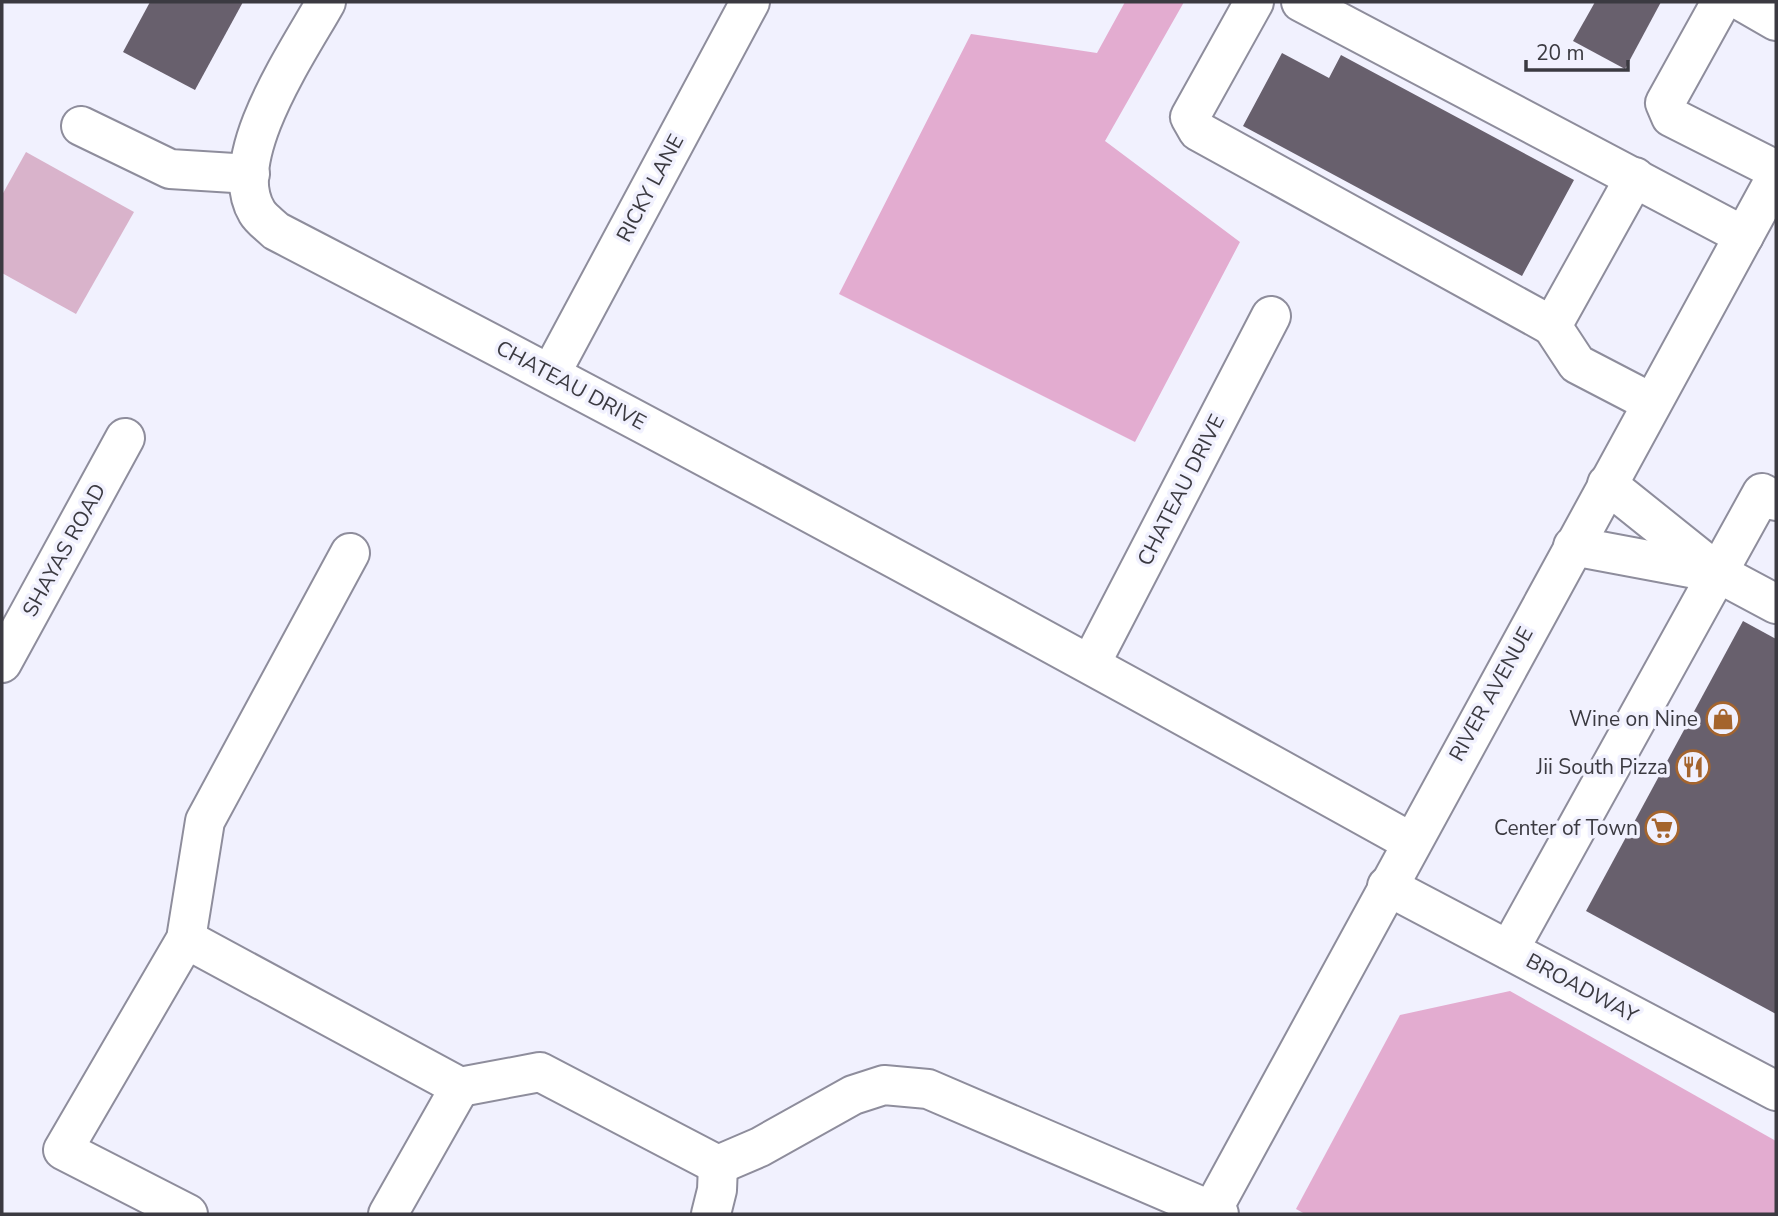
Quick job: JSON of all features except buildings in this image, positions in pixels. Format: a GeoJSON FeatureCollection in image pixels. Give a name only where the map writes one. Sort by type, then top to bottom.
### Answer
{"type":"FeatureCollection","features":[{"type":"Feature","properties":{"kind":"main road","name":"CHATEAU DRIVE"},"geometry":{"type":"LineString","coordinates":[[327,2],[263,114],[254,140],[250,174],[251,195],[257,213],[276,231],[551,373],[1091,663],[1411,842]]}},
{"type":"Feature","properties":{"kind":"main road","name":"RICKY LANE"},"geometry":{"type":"LineString","coordinates":[[551,373],[750,2]]}},
{"type":"Feature","properties":{"kind":"main road"},"geometry":{"type":"LineString","coordinates":[[1254,2],[1190,117],[1198,131],[1552,326],[1577,363],[1652,403]]}},
{"type":"Feature","properties":{"kind":"main road"},"geometry":{"type":"LineString","coordinates":[[1301,2],[1744,236]]}},
{"type":"Feature","properties":{"kind":"main road"},"geometry":{"type":"LineString","coordinates":[[1721,2],[1665,103],[1671,117],[1776,170]]}},
{"type":"Feature","properties":{"kind":"main road"},"geometry":{"type":"LineString","coordinates":[[1743,2],[1776,21]]}},
{"type":"Feature","properties":{"kind":"main road"},"geometry":{"type":"LineString","coordinates":[[81,126],[170,169],[250,174]]}},
{"type":"Feature","properties":{"kind":"main road"},"geometry":{"type":"LineString","coordinates":[[1552,326],[1635,177]]}},
{"type":"Feature","properties":{"kind":"main road","name":"RIVER AVENUE"},"geometry":{"type":"LineString","coordinates":[[1214,1213],[1387,886],[1776,177]]}},
{"type":"Feature","properties":{"kind":"main road","name":"CHATEAU DRIVE"},"geometry":{"type":"LineString","coordinates":[[1091,663],[1271,316]]}},
{"type":"Feature","properties":{"kind":"main road","name":"SHAYAS ROAD"},"geometry":{"type":"LineString","coordinates":[[2,663],[125,438]]}},
{"type":"Feature","properties":{"kind":"main road"},"geometry":{"type":"LineString","coordinates":[[1607,484],[1718,573],[1776,604]]}},
{"type":"Feature","properties":{"kind":"main road"},"geometry":{"type":"LineString","coordinates":[[1509,950],[1718,573],[1771,487]]}},
{"type":"Feature","properties":{"kind":"main road"},"geometry":{"type":"LineString","coordinates":[[1573,547],[1718,573]]}},
{"type":"Feature","properties":{"kind":"main road"},"geometry":{"type":"LineString","coordinates":[[188,1214],[62,1150],[186,939],[205,821],[350,553]]}},
{"type":"Feature","properties":{"kind":"main road","name":"BROADWAY"},"geometry":{"type":"LineString","coordinates":[[1387,886],[1776,1091]]}},
{"type":"Feature","properties":{"kind":"main road"},"geometry":{"type":"LineString","coordinates":[[186,939],[460,1087],[540,1072],[718,1165]]}},
{"type":"Feature","properties":{"kind":"main road"},"geometry":{"type":"LineString","coordinates":[[718,1165],[760,1147],[853,1095],[884,1085],[928,1089],[1214,1213]]}},
{"type":"Feature","properties":{"kind":"main road"},"geometry":{"type":"LineString","coordinates":[[388,1214],[460,1087]]}},
{"type":"Feature","properties":{"kind":"main road"},"geometry":{"type":"LineString","coordinates":[[711,1214],[717,1190],[718,1165]]}},
{"type":"Feature","properties":{"kind":"shaded area"},"geometry":{"type":"Polygon","coordinates":[[[1125,2],[1184,2],[1105,141],[1240,242],[1135,442],[839,294],[971,34],[1097,53],[1125,2]]]}},
{"type":"Feature","properties":{"kind":"shaded area"},"geometry":{"type":"Polygon","coordinates":[[[26,152],[134,212],[76,314],[2,273],[2,195],[26,152]]]}},
{"type":"Feature","properties":{"kind":"shaded area"},"geometry":{"type":"Polygon","coordinates":[[[1510,991],[1776,1141],[1776,1214],[1305,1214],[1296,1209],[1400,1015],[1510,991]]]}},
{"type":"Feature","properties":{"kind":"place","name":"Wine on Nine"},"geometry":{"type":"Point","coordinates":[1723,719]}},
{"type":"Feature","properties":{"kind":"place","name":"Jii South Pizza"},"geometry":{"type":"Point","coordinates":[1693,767]}},
{"type":"Feature","properties":{"kind":"place","name":"Center of Town"},"geometry":{"type":"Point","coordinates":[1662,828]}}]}
